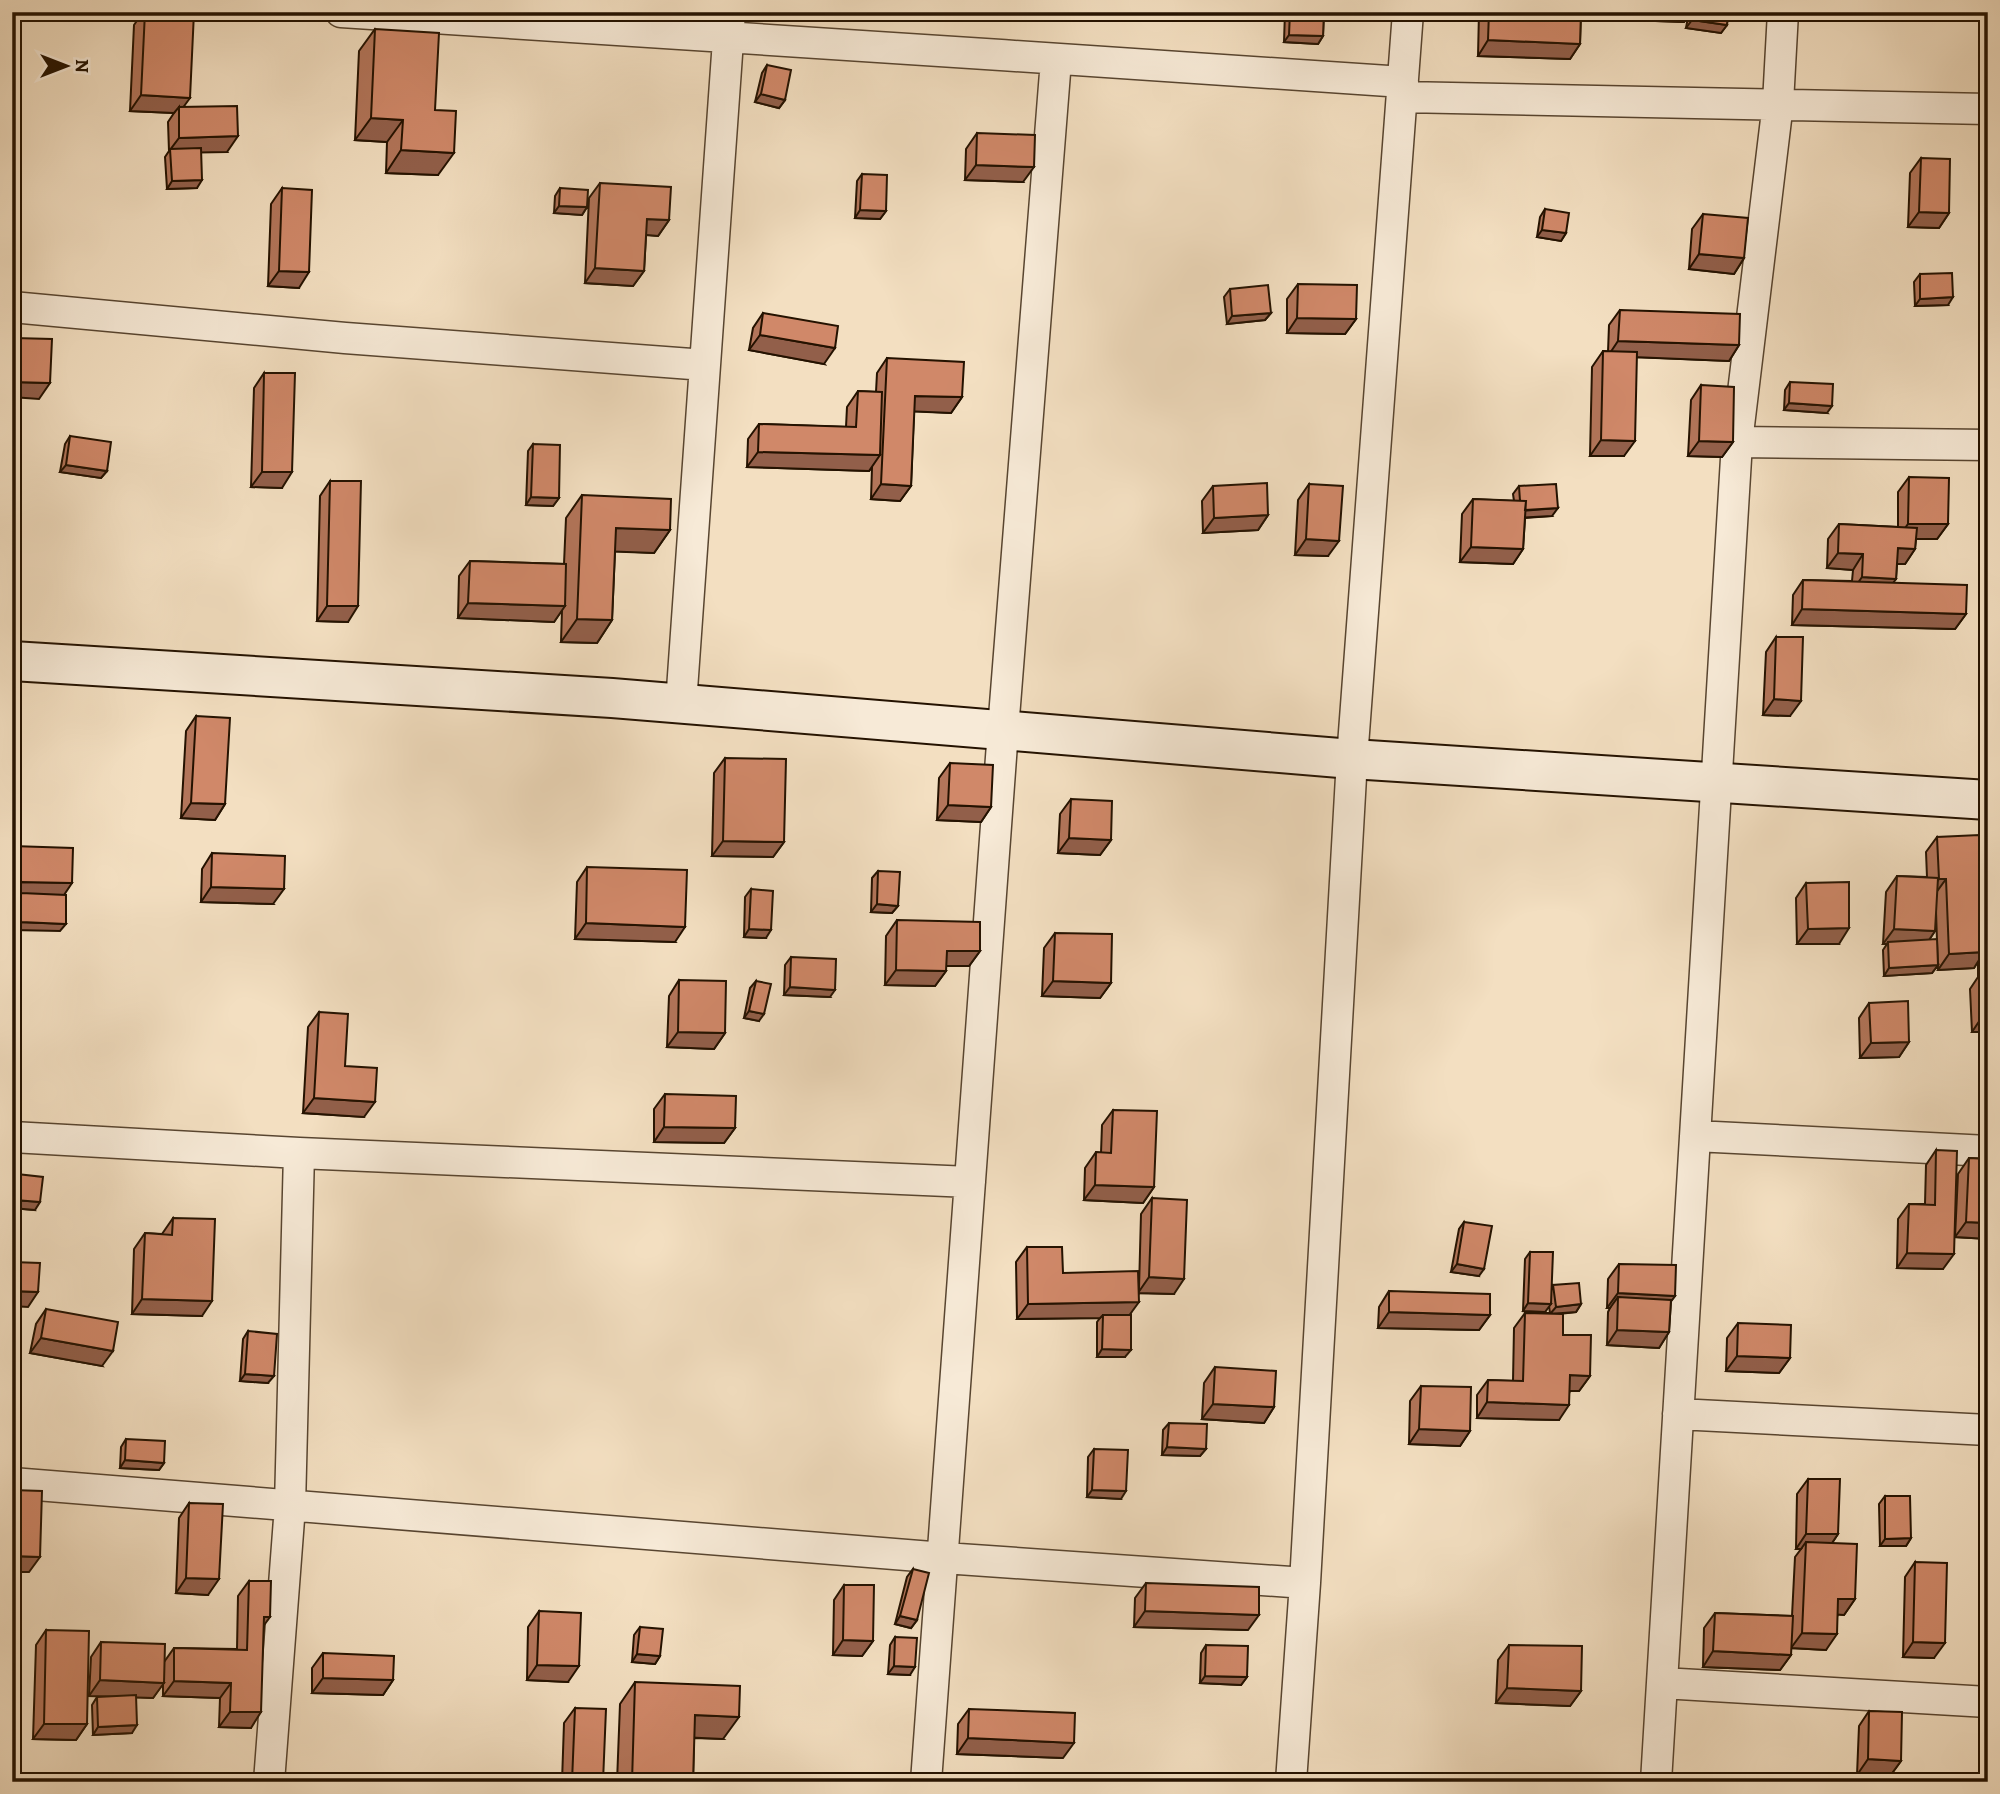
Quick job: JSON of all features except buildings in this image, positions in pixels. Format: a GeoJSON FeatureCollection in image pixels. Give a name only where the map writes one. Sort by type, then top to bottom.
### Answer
{"type":"FeatureCollection","features":[{"type":"Feature","properties":{"kind":"street"},"geometry":{"type":"LineString","coordinates":[[341,12],[729,24],[1056,60],[1402,90],[1988,110]]}},
{"type":"Feature","properties":{"kind":"street"},"geometry":{"type":"LineString","coordinates":[[1291,1782],[1305,1583],[1352,759],[1408,12]]}},
{"type":"Feature","properties":{"kind":"street"},"geometry":{"type":"LineString","coordinates":[[1656,1782],[1737,442],[1778,103],[1783,12]]}},
{"type":"Feature","properties":{"kind":"street"},"geometry":{"type":"LineString","coordinates":[[681,704],[729,24]]}},
{"type":"Feature","properties":{"kind":"street"},"geometry":{"type":"LineString","coordinates":[[926,1782],[1003,730],[1056,60]]}},
{"type":"Feature","properties":{"kind":"street"},"geometry":{"type":"LineString","coordinates":[[12,307],[345,338],[705,365]]}},
{"type":"Feature","properties":{"kind":"street"},"geometry":{"type":"LineString","coordinates":[[1737,442],[1988,445]]}},
{"type":"Feature","properties":{"kind":"street"},"geometry":{"type":"LineString","coordinates":[[12,661],[681,704],[1352,759],[1988,800]]}},
{"type":"Feature","properties":{"kind":"street"},"geometry":{"type":"LineString","coordinates":[[1695,1136],[1988,1151]]}},
{"type":"Feature","properties":{"kind":"street"},"geometry":{"type":"LineString","coordinates":[[12,1137],[299,1153],[970,1182]]}},
{"type":"Feature","properties":{"kind":"street"},"geometry":{"type":"LineString","coordinates":[[270,1782],[290,1506],[299,1153]]}},
{"type":"Feature","properties":{"kind":"street"},"geometry":{"type":"LineString","coordinates":[[1678,1414],[1988,1430]]}},
{"type":"Feature","properties":{"kind":"street"},"geometry":{"type":"LineString","coordinates":[[12,1483],[944,1558],[1305,1583]]}},
{"type":"Feature","properties":{"kind":"street"},"geometry":{"type":"LineString","coordinates":[[1662,1683],[1988,1702]]}}]}
